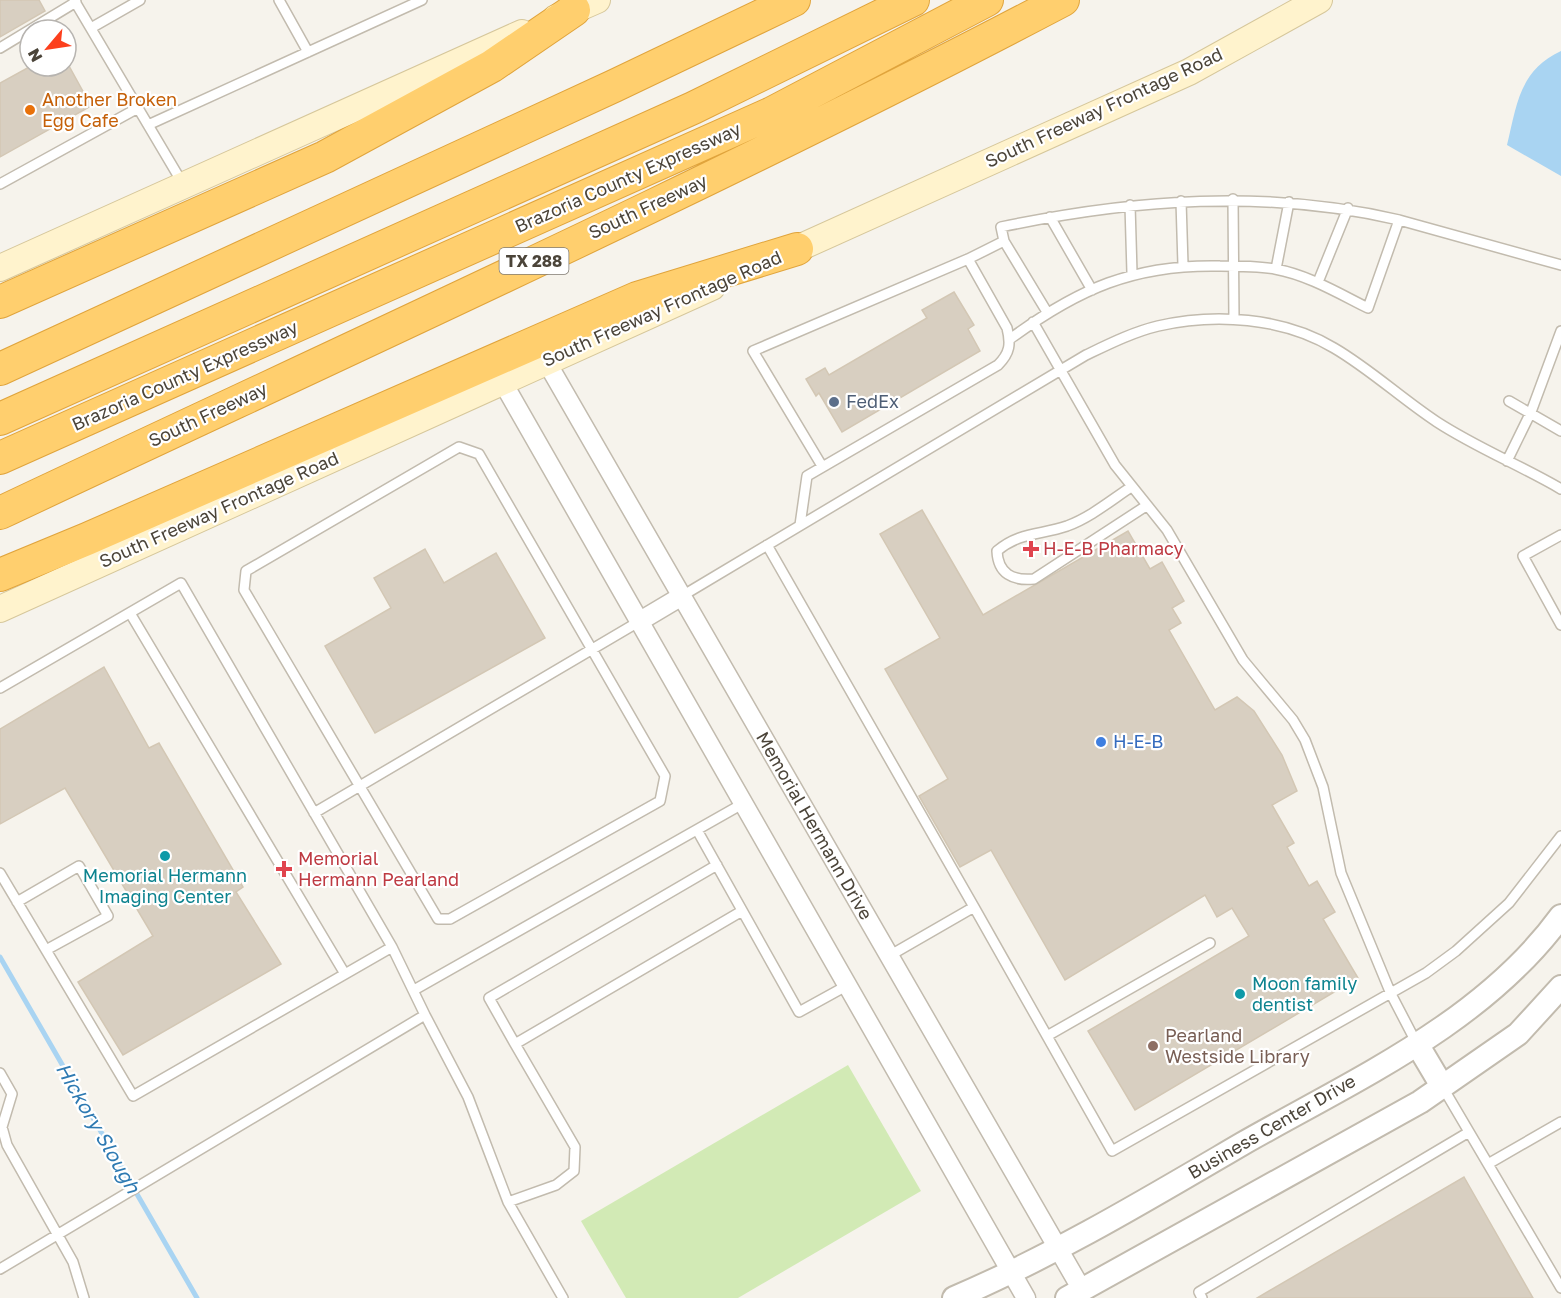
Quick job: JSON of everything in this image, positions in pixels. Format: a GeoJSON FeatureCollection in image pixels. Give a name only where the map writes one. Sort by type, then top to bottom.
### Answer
{"type":"FeatureCollection","features":[{"type":"Feature","properties":{"kind":"highway"},"geometry":{"type":"LineString","coordinates":[[0,369],[603,91],[794,0]]}},
{"type":"Feature","properties":{"kind":"highway","name":"Brazoria County Expressway"},"geometry":{"type":"LineString","coordinates":[[0,419],[693,108],[913,0]]}},
{"type":"Feature","properties":{"kind":"highway","name":"Brazoria County Expressway"},"geometry":{"type":"LineString","coordinates":[[0,458],[772,113],[987,0]]}},
{"type":"Feature","properties":{"kind":"highway","name":"South Freeway"},"geometry":{"type":"LineString","coordinates":[[0,513],[681,192],[951,59],[1063,0]]}},
{"type":"Feature","properties":{"kind":"highway"},"geometry":{"type":"LineString","coordinates":[[0,302],[325,157],[492,66],[585,5]]}},
{"type":"Feature","properties":{"kind":"highway"},"geometry":{"type":"LineString","coordinates":[[0,575],[87,540],[637,298],[796,249]]}},
{"type":"Feature","properties":{"kind":"main road","name":"South Freeway Frontage Road"},"geometry":{"type":"LineString","coordinates":[[0,609],[1189,72],[1319,0]]}},
{"type":"Feature","properties":{"kind":"main road"},"geometry":{"type":"LineString","coordinates":[[0,268],[585,5]]}},
{"type":"Feature","properties":{"kind":"street","name":"Memorial Hermann Drive"},"geometry":{"type":"LineString","coordinates":[[546,362],[1058,1250],[1075,1294]]}},
{"type":"Feature","properties":{"kind":"street"},"geometry":{"type":"LineString","coordinates":[[502,381],[1026,1298]]}},
{"type":"Feature","properties":{"kind":"street"},"geometry":{"type":"LineString","coordinates":[[640,621],[682,596]]}},
{"type":"Feature","properties":{"kind":"street","name":"Business Center Drive"},"geometry":{"type":"LineString","coordinates":[[954,1298],[1013,1273],[1058,1250],[1417,1044],[1486,995],[1551,930],[1561,916]]}},
{"type":"Feature","properties":{"kind":"street"},"geometry":{"type":"LineString","coordinates":[[1075,1294],[1419,1102],[1518,1034],[1561,987]]}},
{"type":"Feature","properties":{"kind":"street"},"geometry":{"type":"LineString","coordinates":[[1417,1044],[1442,1086]]}},
{"type":"Feature","properties":{"kind":"lane"},"geometry":{"type":"LineString","coordinates":[[91,28],[140,0]]}},
{"type":"Feature","properties":{"kind":"lane"},"geometry":{"type":"LineString","coordinates":[[279,0],[308,52]]}},
{"type":"Feature","properties":{"kind":"lane"},"geometry":{"type":"LineString","coordinates":[[148,125],[422,0]]}},
{"type":"Feature","properties":{"kind":"lane"},"geometry":{"type":"LineString","coordinates":[[0,48],[75,1],[184,186]]}},
{"type":"Feature","properties":{"kind":"lane"},"geometry":{"type":"LineString","coordinates":[[0,184],[138,108]]}},
{"type":"Feature","properties":{"kind":"lane"},"geometry":{"type":"LineString","coordinates":[[1233,199],[1234,320]]}},
{"type":"Feature","properties":{"kind":"lane"},"geometry":{"type":"LineString","coordinates":[[1047,312],[1004,241],[1001,227],[1130,205],[1233,199],[1348,208],[1561,265]]}},
{"type":"Feature","properties":{"kind":"lane"},"geometry":{"type":"LineString","coordinates":[[1181,201],[1183,265]]}},
{"type":"Feature","properties":{"kind":"lane"},"geometry":{"type":"LineString","coordinates":[[1276,269],[1289,202]]}},
{"type":"Feature","properties":{"kind":"lane"},"geometry":{"type":"LineString","coordinates":[[1130,205],[1132,273]]}},
{"type":"Feature","properties":{"kind":"lane"},"geometry":{"type":"LineString","coordinates":[[1318,282],[1348,208]]}},
{"type":"Feature","properties":{"kind":"lane"},"geometry":{"type":"LineString","coordinates":[[1050,217],[1092,290]]}},
{"type":"Feature","properties":{"kind":"lane"},"geometry":{"type":"LineString","coordinates":[[1010,339],[1047,312],[1092,290],[1132,273],[1183,265],[1276,269],[1318,282],[1368,308],[1399,220]]}},
{"type":"Feature","properties":{"kind":"lane"},"geometry":{"type":"LineString","coordinates":[[822,466],[753,351],[968,259],[1004,241]]}},
{"type":"Feature","properties":{"kind":"lane"},"geometry":{"type":"LineString","coordinates":[[800,525],[807,476],[998,365],[1007,356],[1010,339],[1007,327],[968,259]]}},
{"type":"Feature","properties":{"kind":"lane"},"geometry":{"type":"LineString","coordinates":[[682,596],[1060,371],[1121,339],[1155,327],[1189,320],[1234,320],[1290,330],[1333,347],[1437,422],[1561,489]]}},
{"type":"Feature","properties":{"kind":"lane"},"geometry":{"type":"LineString","coordinates":[[1033,322],[1115,465],[1167,530],[1243,660],[1283,706],[1305,740],[1323,787],[1341,873],[1391,994],[1417,1044]]}},
{"type":"Feature","properties":{"kind":"lane"},"geometry":{"type":"LineString","coordinates":[[1507,461],[1531,412],[1561,331]]}},
{"type":"Feature","properties":{"kind":"lane"},"geometry":{"type":"LineString","coordinates":[[1509,401],[1561,430]]}},
{"type":"Feature","properties":{"kind":"lane"},"geometry":{"type":"LineString","coordinates":[[459,447],[480,454],[591,649],[665,776],[660,801],[450,919],[438,919],[244,590],[246,571],[459,447]]}},
{"type":"Feature","properties":{"kind":"lane"},"geometry":{"type":"LineString","coordinates":[[1131,487],[1082,520],[1053,530],[1013,538],[997,550],[998,562],[1006,573],[1017,581],[1034,579],[1146,506]]}},
{"type":"Feature","properties":{"kind":"lane"},"geometry":{"type":"LineString","coordinates":[[1560,537],[1523,556],[1561,625]]}},
{"type":"Feature","properties":{"kind":"lane"},"geometry":{"type":"LineString","coordinates":[[767,545],[1112,1151],[1391,994],[1456,951],[1509,903],[1561,836]]}},
{"type":"Feature","properties":{"kind":"lane"},"geometry":{"type":"LineString","coordinates":[[0,688],[181,584],[392,947],[468,1097],[508,1202],[563,1298]]}},
{"type":"Feature","properties":{"kind":"lane"},"geometry":{"type":"LineString","coordinates":[[130,613],[345,974]]}},
{"type":"Feature","properties":{"kind":"lane"},"geometry":{"type":"LineString","coordinates":[[314,813],[640,621]]}},
{"type":"Feature","properties":{"kind":"lane"},"geometry":{"type":"LineString","coordinates":[[414,990],[744,803]]}},
{"type":"Feature","properties":{"kind":"lane"},"geometry":{"type":"LineString","coordinates":[[697,830],[799,1012],[848,985]]}},
{"type":"Feature","properties":{"kind":"lane"},"geometry":{"type":"LineString","coordinates":[[508,1202],[556,1185],[574,1172],[575,1147],[489,998],[717,865]]}},
{"type":"Feature","properties":{"kind":"lane"},"geometry":{"type":"LineString","coordinates":[[17,902],[79,866],[108,916],[46,950]]}},
{"type":"Feature","properties":{"kind":"lane"},"geometry":{"type":"LineString","coordinates":[[0,873],[133,1096],[392,947]]}},
{"type":"Feature","properties":{"kind":"lane"},"geometry":{"type":"LineString","coordinates":[[889,956],[974,907]]}},
{"type":"Feature","properties":{"kind":"lane"},"geometry":{"type":"LineString","coordinates":[[515,1044],[742,911]]}},
{"type":"Feature","properties":{"kind":"lane"},"geometry":{"type":"LineString","coordinates":[[1047,1036],[1210,943]]}},
{"type":"Feature","properties":{"kind":"lane"},"geometry":{"type":"LineString","coordinates":[[0,1269],[425,1016]]}},
{"type":"Feature","properties":{"kind":"lane"},"geometry":{"type":"LineString","coordinates":[[0,1072],[12,1094],[2,1126],[3,1147],[58,1234],[73,1262],[84,1298]]}},
{"type":"Feature","properties":{"kind":"lane"},"geometry":{"type":"LineString","coordinates":[[1442,1086],[1561,1288]]}},
{"type":"Feature","properties":{"kind":"lane"},"geometry":{"type":"LineString","coordinates":[[1488,1164],[1561,1122]]}},
{"type":"Feature","properties":{"kind":"lane"},"geometry":{"type":"LineString","coordinates":[[1202,1298],[1199,1292],[1469,1132]]}},
{"type":"Feature","properties":{"kind":"green space"},"geometry":{"type":"Polygon","coordinates":[[[848,1065],[921,1191],[738,1298],[626,1298],[581,1221],[848,1065]]]}},
{"type":"Feature","properties":{"kind":"water"},"geometry":{"type":"Polygon","coordinates":[[[1561,51],[1561,176],[1507,145],[1517,103],[1528,79],[1536,68],[1561,51]]]}},
{"type":"Feature","properties":{"kind":"building"},"geometry":{"type":"Polygon","coordinates":[[[0,0],[39,0],[45,11],[33,18],[18,18],[18,27],[0,37],[0,0]]]}},
{"type":"Feature","properties":{"kind":"building"},"geometry":{"type":"Polygon","coordinates":[[[18,73],[18,78],[76,78],[91,106],[0,157],[0,83],[18,73]]]}},
{"type":"Feature","properties":{"kind":"building"},"geometry":{"type":"Polygon","coordinates":[[[954,292],[974,325],[968,329],[980,351],[842,432],[819,393],[816,396],[806,379],[825,368],[829,375],[927,318],[922,310],[954,292]]]}},
{"type":"Feature","properties":{"kind":"building","name":"H-E-B"},"geometry":{"type":"Polygon","coordinates":[[[922,510],[983,615],[1128,531],[1150,569],[1162,562],[1184,601],[1172,608],[1181,623],[1169,630],[1215,710],[1237,697],[1254,711],[1282,755],[1297,791],[1272,805],[1294,843],[1287,847],[1309,886],[1317,881],[1335,912],[1323,919],[1358,978],[1135,1110],[1088,1031],[1249,936],[1232,908],[1217,917],[1205,895],[1065,980],[991,850],[960,867],[919,796],[948,779],[885,669],[940,638],[880,534],[922,510]]]}},
{"type":"Feature","properties":{"kind":"building"},"geometry":{"type":"Polygon","coordinates":[[[425,549],[444,583],[496,553],[545,638],[375,733],[325,646],[391,608],[374,578],[425,549]]]}},
{"type":"Feature","properties":{"kind":"building","name":"Memorial Hermann Imaging Center"},"geometry":{"type":"Polygon","coordinates":[[[104,667],[149,748],[159,743],[243,887],[236,892],[281,964],[123,1055],[78,982],[153,936],[65,788],[0,824],[0,729],[104,667]]]}},
{"type":"Feature","properties":{"kind":"building"},"geometry":{"type":"Polygon","coordinates":[[[1464,1177],[1533,1298],[1257,1298],[1464,1177]]]}},
{"type":"Feature","properties":{"kind":"waterway","name":"Hickory Slough"},"geometry":{"type":"LineString","coordinates":[[0,957],[197,1298]]}},
{"type":"Feature","properties":{"kind":"place","name":"Another Broken Egg Cafe"},"geometry":{"type":"Point","coordinates":[30,110]}},
{"type":"Feature","properties":{"kind":"place","name":"FedEx"},"geometry":{"type":"Point","coordinates":[834,402]}},
{"type":"Feature","properties":{"kind":"place","name":"H-E-B Pharmacy"},"geometry":{"type":"Point","coordinates":[1031,549]}},
{"type":"Feature","properties":{"kind":"place","name":"H-E-B"},"geometry":{"type":"Point","coordinates":[1101,742]}},
{"type":"Feature","properties":{"kind":"place","name":"Memorial Hermann Imaging Center"},"geometry":{"type":"Point","coordinates":[165,856]}},
{"type":"Feature","properties":{"kind":"place","name":"Memorial Hermann Pearland"},"geometry":{"type":"Point","coordinates":[284,869]}},
{"type":"Feature","properties":{"kind":"place","name":"Moon family dentist"},"geometry":{"type":"Point","coordinates":[1240,994]}},
{"type":"Feature","properties":{"kind":"place","name":"Pearland Westside Library"},"geometry":{"type":"Point","coordinates":[1153,1046]}}]}
